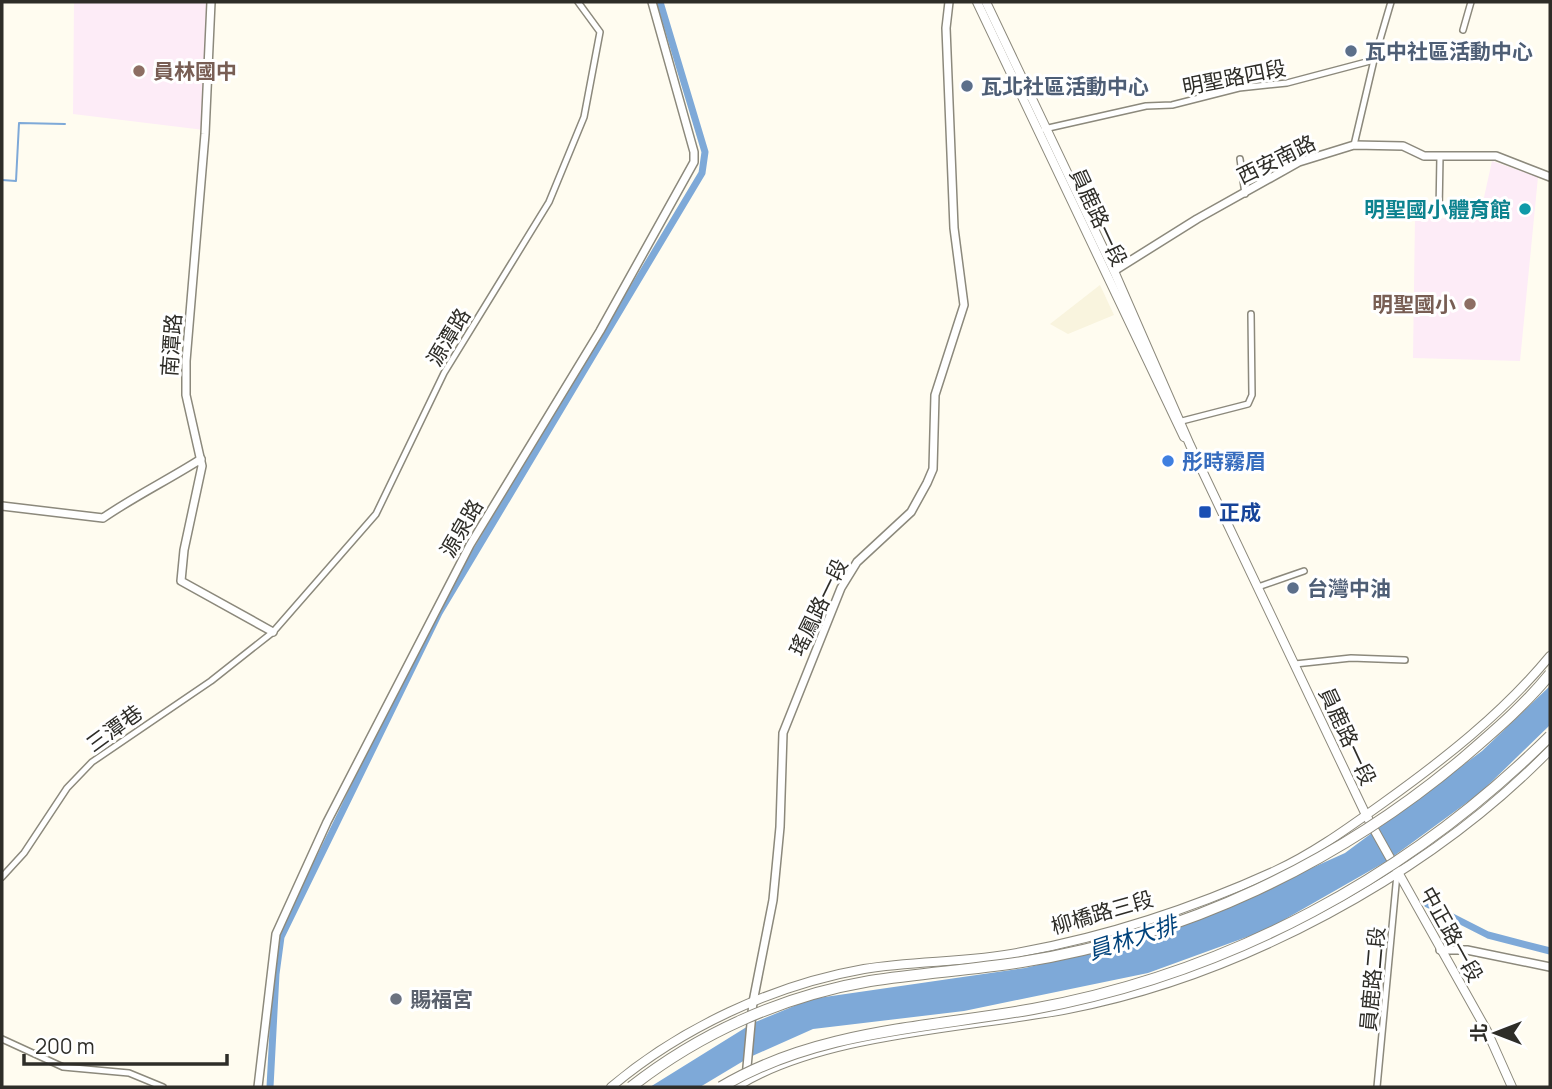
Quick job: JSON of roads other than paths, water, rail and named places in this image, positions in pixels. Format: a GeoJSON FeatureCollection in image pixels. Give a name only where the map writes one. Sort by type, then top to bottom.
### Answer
{"type":"FeatureCollection","features":[{"type":"Feature","properties":{"kind":"highway"},"geometry":{"type":"LineString","coordinates":[[631,1087],[730,1024],[795,999],[868,982],[1066,953],[1149,931],[1257,891],[1329,854],[1429,786],[1487,737],[1550,674]]}},
{"type":"Feature","properties":{"kind":"highway"},"geometry":{"type":"LineString","coordinates":[[721,1087],[779,1060],[846,1038],[1066,1002],[1115,990],[1230,951],[1270,934],[1377,876],[1450,825],[1515,771],[1550,736]]}},
{"type":"Feature","properties":{"kind":"main road","name":"員鹿路一段"},"geometry":{"type":"LineString","coordinates":[[977,2],[1114,271],[1182,421],[1190,445],[1373,830]]}},
{"type":"Feature","properties":{"kind":"main road","name":"員鹿路一段"},"geometry":{"type":"LineString","coordinates":[[986,2],[1177,429],[1190,445]]}},
{"type":"Feature","properties":{"kind":"main road","name":"柳橋路三段"},"geometry":{"type":"LineString","coordinates":[[611,1087],[633,1069],[693,1031],[753,1002],[865,969],[958,962],[1023,953],[1110,931],[1216,895],[1275,871],[1325,844],[1480,729],[1550,656]]}},
{"type":"Feature","properties":{"kind":"main road"},"geometry":{"type":"LineString","coordinates":[[740,1085],[819,1053],[855,1044],[1071,1009],[1194,973],[1276,940],[1397,873],[1523,777],[1550,750]]}},
{"type":"Feature","properties":{"kind":"main road","name":"中正路一段"},"geometry":{"type":"LineString","coordinates":[[1373,830],[1487,1031],[1512,1087]]}},
{"type":"Feature","properties":{"kind":"street","name":"南潭路"},"geometry":{"type":"LineString","coordinates":[[211,2],[205,134],[186,361],[186,395],[202,466],[184,550],[181,582],[273,632]]}},
{"type":"Feature","properties":{"kind":"street","name":"源潭路"},"geometry":{"type":"LineString","coordinates":[[273,632],[376,514],[444,373],[550,202],[584,117],[600,32],[578,2]]}},
{"type":"Feature","properties":{"kind":"street","name":"源泉路"},"geometry":{"type":"LineString","coordinates":[[258,1087],[276,934],[327,822],[470,545],[600,331],[694,162],[694,152],[652,2]]}},
{"type":"Feature","properties":{"kind":"street","name":"瑤鳳路一段"},"geometry":{"type":"LineString","coordinates":[[740,1085],[747,1070],[750,1021],[773,900],[780,827],[782,733],[841,588],[857,562],[911,512],[933,469],[934,395],[964,305],[954,228],[946,28],[949,2]]}},
{"type":"Feature","properties":{"kind":"street"},"geometry":{"type":"LineString","coordinates":[[1354,145],[1385,11],[1391,2]]}},
{"type":"Feature","properties":{"kind":"street"},"geometry":{"type":"LineString","coordinates":[[1463,30],[1471,2]]}},
{"type":"Feature","properties":{"kind":"street","name":"明聖路四段"},"geometry":{"type":"LineString","coordinates":[[1042,130],[1146,106],[1172,105],[1239,88],[1287,83],[1374,60]]}},
{"type":"Feature","properties":{"kind":"street","name":"西安南路"},"geometry":{"type":"LineString","coordinates":[[1114,271],[1197,219],[1299,162],[1354,145],[1403,146],[1424,156],[1496,156],[1550,177]]}},
{"type":"Feature","properties":{"kind":"street"},"geometry":{"type":"LineString","coordinates":[[1439,212],[1440,156]]}},
{"type":"Feature","properties":{"kind":"street"},"geometry":{"type":"LineString","coordinates":[[1240,159],[1245,194]]}},
{"type":"Feature","properties":{"kind":"street"},"geometry":{"type":"LineString","coordinates":[[1182,421],[1248,404],[1252,395],[1251,314]]}},
{"type":"Feature","properties":{"kind":"street"},"geometry":{"type":"LineString","coordinates":[[2,506],[103,519],[143,491],[174,477],[201,459]]}},
{"type":"Feature","properties":{"kind":"street"},"geometry":{"type":"LineString","coordinates":[[1258,587],[1304,571]]}},
{"type":"Feature","properties":{"kind":"street","name":"三潭巷"},"geometry":{"type":"LineString","coordinates":[[2,877],[24,853],[67,788],[92,762],[211,681],[273,632]]}},
{"type":"Feature","properties":{"kind":"street"},"geometry":{"type":"LineString","coordinates":[[1295,664],[1351,659],[1405,660]]}},
{"type":"Feature","properties":{"kind":"street","name":"員鹿路二段"},"geometry":{"type":"LineString","coordinates":[[1377,1087],[1397,873]]}},
{"type":"Feature","properties":{"kind":"street"},"geometry":{"type":"LineString","coordinates":[[1440,950],[1467,950],[1550,967]]}},
{"type":"Feature","properties":{"kind":"street"},"geometry":{"type":"LineString","coordinates":[[2,1039],[63,1066],[129,1073],[163,1087]]}},
{"type":"Feature","properties":{"kind":"water"},"geometry":{"type":"Polygon","coordinates":[[[1550,686],[1550,725],[1480,793],[1387,861],[1266,930],[1148,973],[964,1011],[813,1029],[750,1057],[700,1087],[650,1087],[753,1023],[811,999],[1025,968],[1163,935],[1345,853],[1482,751],[1550,686]]]}},
{"type":"Feature","properties":{"kind":"waterway"},"geometry":{"type":"LineString","coordinates":[[270,1087],[276,974],[281,937],[439,613],[702,173],[705,152],[660,2]]}},
{"type":"Feature","properties":{"kind":"waterway"},"geometry":{"type":"LineString","coordinates":[[2,180],[16,181],[19,123],[65,124]]}},
{"type":"Feature","properties":{"kind":"waterway"},"geometry":{"type":"LineString","coordinates":[[1427,904],[1488,935],[1550,951]]}},
{"type":"Feature","properties":{"kind":"place","name":"瓦中社區活動中心"},"geometry":{"type":"Point","coordinates":[1351,51]}},
{"type":"Feature","properties":{"kind":"place","name":"員林國中"},"geometry":{"type":"Point","coordinates":[139,71]}},
{"type":"Feature","properties":{"kind":"place","name":"瓦北社區活動中心"},"geometry":{"type":"Point","coordinates":[967,86]}},
{"type":"Feature","properties":{"kind":"place","name":"明聖國小體育館"},"geometry":{"type":"Point","coordinates":[1525,209]}},
{"type":"Feature","properties":{"kind":"place","name":"明聖國小"},"geometry":{"type":"Point","coordinates":[1470,304]}},
{"type":"Feature","properties":{"kind":"place","name":"彤時霧眉"},"geometry":{"type":"Point","coordinates":[1168,461]}},
{"type":"Feature","properties":{"kind":"place","name":"正成"},"geometry":{"type":"Point","coordinates":[1205,512]}},
{"type":"Feature","properties":{"kind":"place","name":"台灣中油"},"geometry":{"type":"Point","coordinates":[1293,588]}},
{"type":"Feature","properties":{"kind":"place","name":"賜福宮"},"geometry":{"type":"Point","coordinates":[396,999]}},
{"type":"Feature","properties":{"kind":"water label","name":"員林大排"},"geometry":{"type":"Point","coordinates":[1132,937]}}]}
